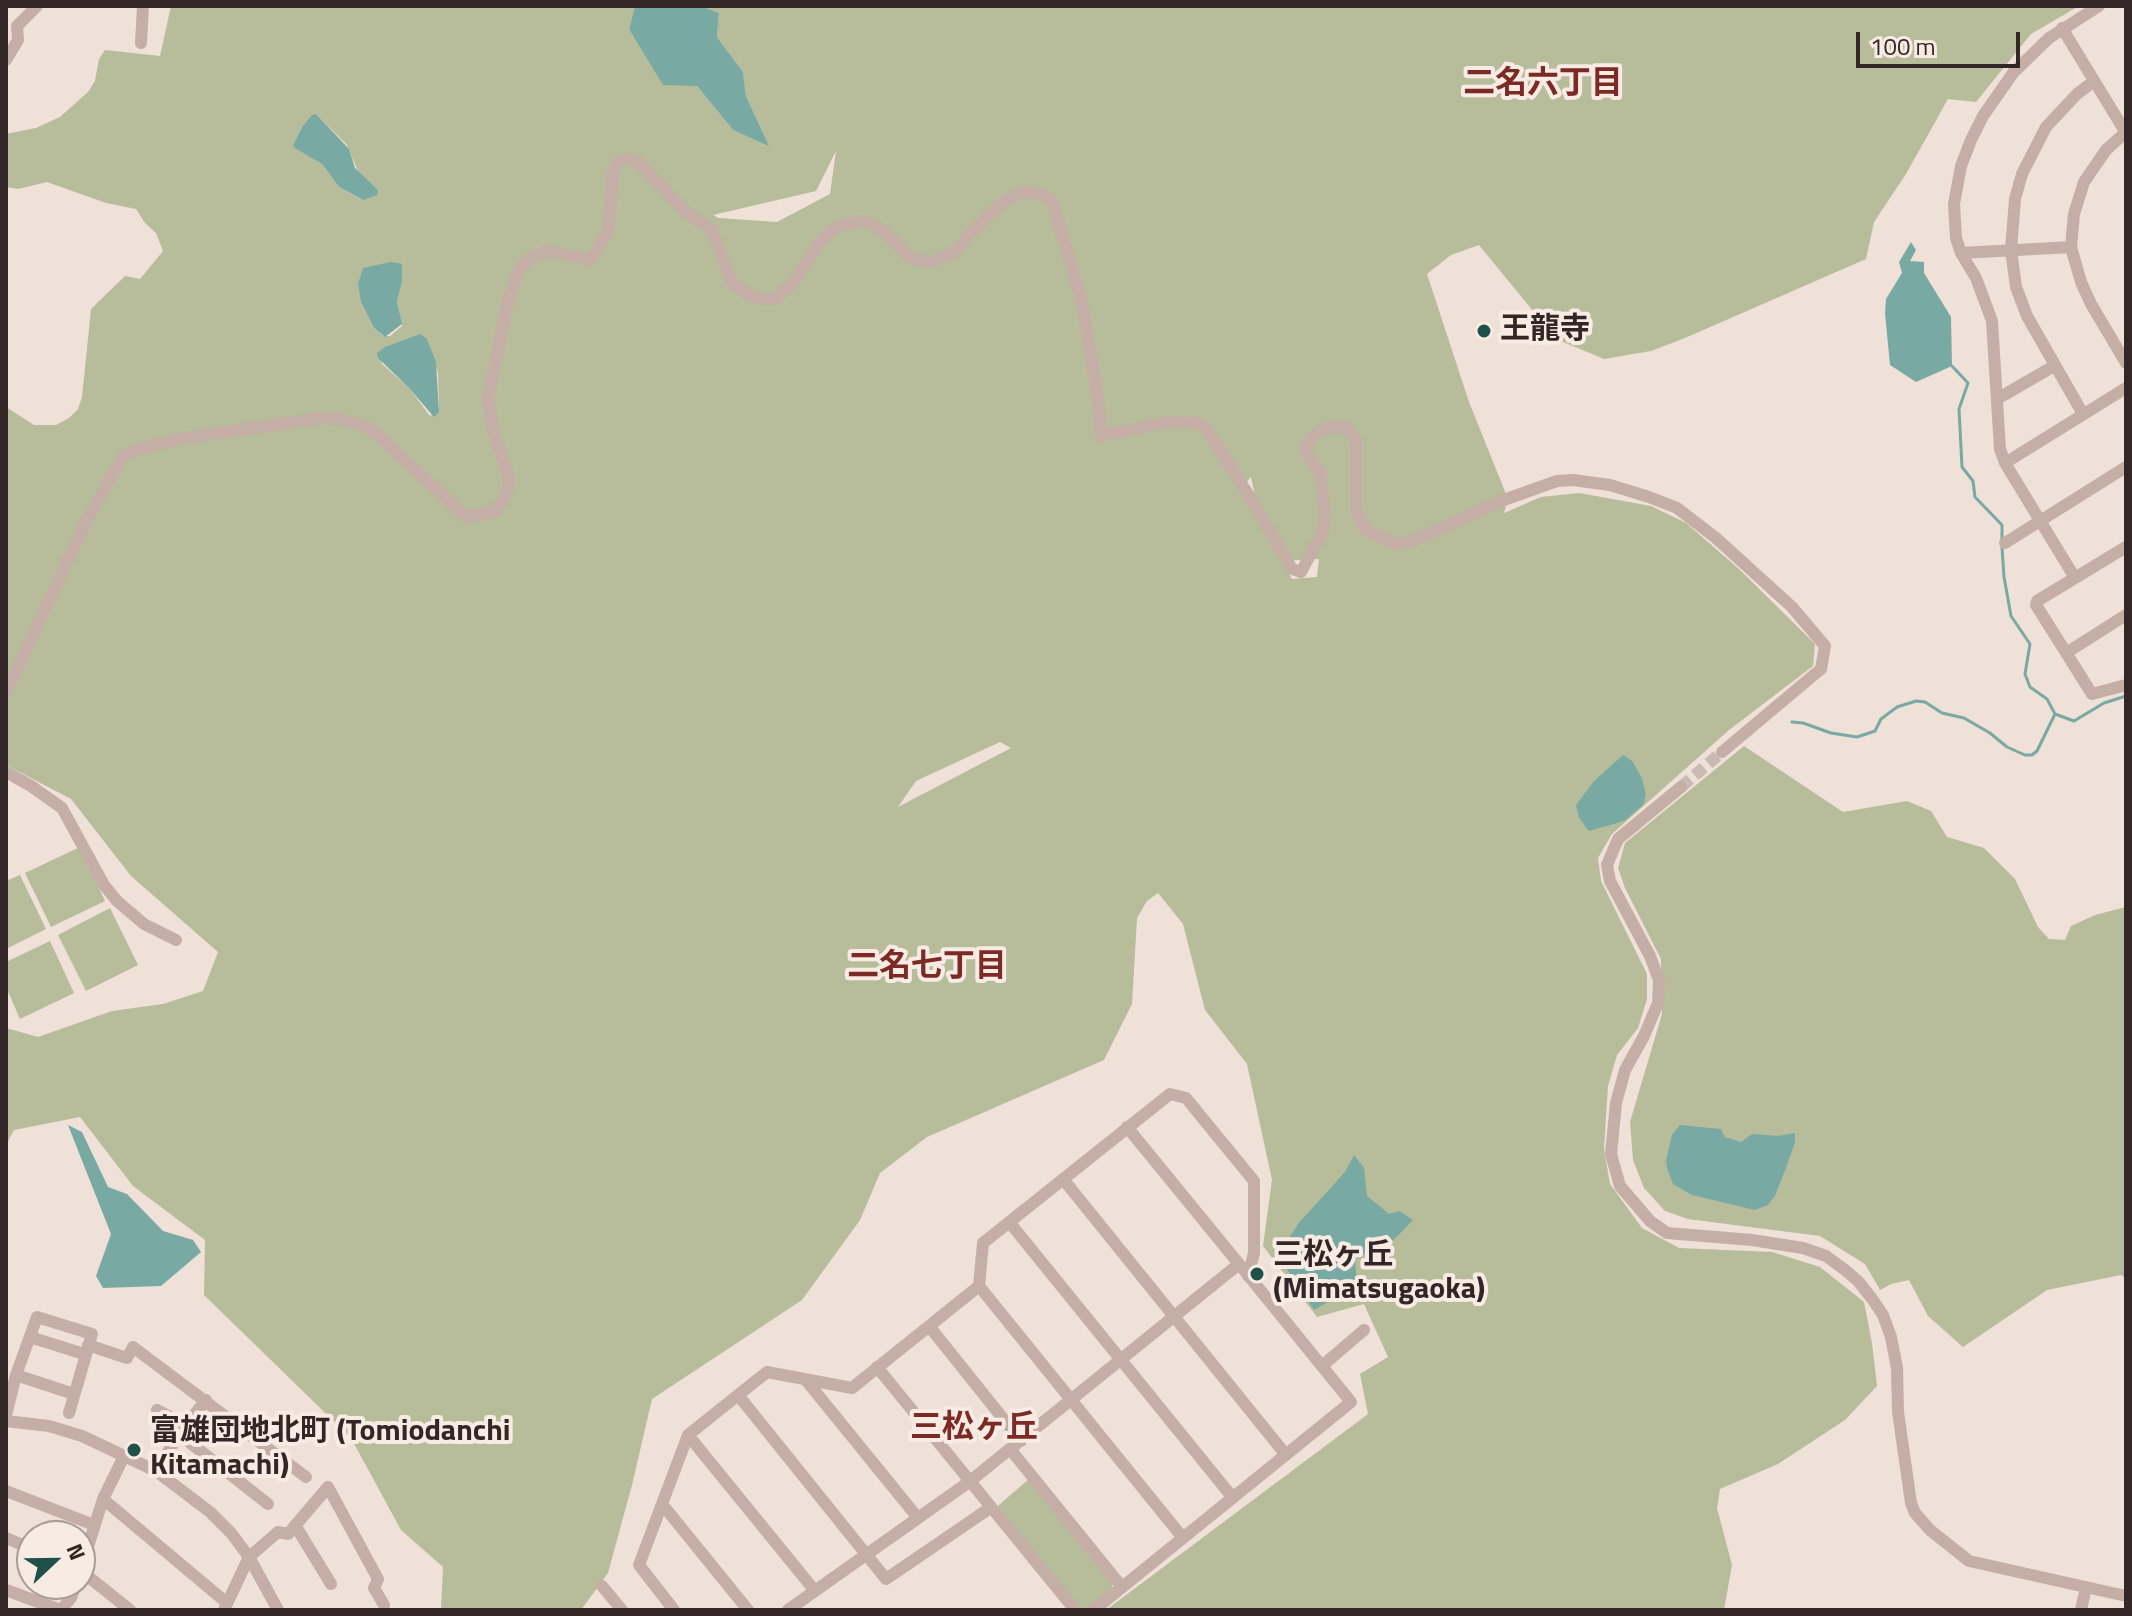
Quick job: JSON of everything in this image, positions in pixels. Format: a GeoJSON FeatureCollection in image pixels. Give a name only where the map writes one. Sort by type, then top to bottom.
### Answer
{"type":"FeatureCollection","features":[{"type":"Feature","properties":{"kind":"street"},"geometry":{"type":"LineString","coordinates":[[6,60],[18,40],[17,26],[37,6]]}},
{"type":"Feature","properties":{"kind":"street"},"geometry":{"type":"LineString","coordinates":[[141,43],[143,6]]}},
{"type":"Feature","properties":{"kind":"street"},"geometry":{"type":"LineString","coordinates":[[2075,578],[2005,463],[1997,436],[1992,321],[1976,278],[1956,238],[1954,204],[1961,166],[1971,140],[1983,116],[2013,73],[2034,50],[2062,28],[2099,6]]}},
{"type":"Feature","properties":{"kind":"street"},"geometry":{"type":"LineString","coordinates":[[2062,28],[2126,133],[2106,150],[2084,182],[2074,214],[2071,247],[2086,293],[2126,363]]}},
{"type":"Feature","properties":{"kind":"street"},"geometry":{"type":"LineString","coordinates":[[2083,414],[2021,302],[2012,268],[2011,250],[2015,199],[2022,174],[2046,127],[2094,81]]}},
{"type":"Feature","properties":{"kind":"street"},"geometry":{"type":"LineString","coordinates":[[6,692],[87,520],[123,456],[133,450],[186,438],[321,418],[340,419],[365,426],[378,435],[466,517],[495,512],[507,493],[509,478],[493,430],[488,398],[508,301],[519,270],[530,258],[548,251],[591,260],[608,231],[613,172],[617,163],[624,159],[637,161],[685,211],[712,230],[731,282],[753,297],[765,299],[775,299],[794,282],[819,243],[835,227],[859,221],[872,224],[912,259],[932,262],[953,253],[988,215],[1011,197],[1024,192],[1043,195],[1052,201],[1082,302],[1101,436],[1167,422],[1198,423],[1207,430],[1292,569],[1301,572],[1323,531],[1325,520],[1321,473],[1305,448],[1315,434],[1329,427],[1345,427],[1356,439],[1356,510],[1366,530],[1394,544],[1415,540],[1501,501],[1557,481],[1610,485],[1677,508],[1716,538],[1792,607],[1825,646],[1821,669],[1722,752]]}},
{"type":"Feature","properties":{"kind":"street"},"geometry":{"type":"LineString","coordinates":[[1961,253],[2071,247]]}},
{"type":"Feature","properties":{"kind":"street"},"geometry":{"type":"LineString","coordinates":[[1997,399],[2054,366]]}},
{"type":"Feature","properties":{"kind":"street"},"geometry":{"type":"LineString","coordinates":[[2005,463],[2126,388]]}},
{"type":"Feature","properties":{"kind":"street"},"geometry":{"type":"LineString","coordinates":[[2005,543],[2126,467]]}},
{"type":"Feature","properties":{"kind":"street"},"geometry":{"type":"LineString","coordinates":[[2126,547],[2037,601],[2036,605],[2092,694],[2126,685]]}},
{"type":"Feature","properties":{"kind":"street"},"geometry":{"type":"LineString","coordinates":[[2066,653],[2126,615]]}},
{"type":"Feature","properties":{"kind":"street"},"geometry":{"type":"LineString","coordinates":[[6,772],[62,808],[104,885],[117,901],[144,924],[176,940]]}},
{"type":"Feature","properties":{"kind":"street"},"geometry":{"type":"LineString","coordinates":[[1681,787],[1618,839],[1607,865],[1610,881],[1650,956],[1659,980],[1658,1003],[1625,1070],[1616,1103],[1611,1154],[1620,1186],[1650,1221],[1667,1233],[1803,1248],[1826,1256],[1852,1275],[1883,1315],[1891,1337],[1897,1368],[1898,1412],[1915,1513],[1930,1530],[1969,1561],[2126,1596]]}},
{"type":"Feature","properties":{"kind":"street"},"geometry":{"type":"LineString","coordinates":[[1183,1538],[979,1286],[983,1243],[1170,1094],[1186,1098],[1254,1181],[1254,1253],[1248,1276]]}},
{"type":"Feature","properties":{"kind":"street"},"geometry":{"type":"LineString","coordinates":[[1094,1610],[1351,1402],[1127,1127]]}},
{"type":"Feature","properties":{"kind":"street"},"geometry":{"type":"LineString","coordinates":[[1063,1179],[1286,1455]]}},
{"type":"Feature","properties":{"kind":"street"},"geometry":{"type":"LineString","coordinates":[[1010,1223],[1233,1498]]}},
{"type":"Feature","properties":{"kind":"street"},"geometry":{"type":"LineString","coordinates":[[788,1610],[969,1482],[1239,1264]]}},
{"type":"Feature","properties":{"kind":"street"},"geometry":{"type":"LineString","coordinates":[[674,1610],[639,1565],[688,1435],[767,1372],[852,1388],[979,1286]]}},
{"type":"Feature","properties":{"kind":"street"},"geometry":{"type":"LineString","coordinates":[[6,1415],[16,1375],[37,1317],[92,1334],[69,1413]]}},
{"type":"Feature","properties":{"kind":"street"},"geometry":{"type":"LineString","coordinates":[[929,1326],[1122,1587]]}},
{"type":"Feature","properties":{"kind":"street"},"geometry":{"type":"LineString","coordinates":[[1322,1366],[1364,1330]]}},
{"type":"Feature","properties":{"kind":"street"},"geometry":{"type":"LineString","coordinates":[[30,1337],[127,1358],[133,1347],[306,1477]]}},
{"type":"Feature","properties":{"kind":"street"},"geometry":{"type":"LineString","coordinates":[[877,1367],[1075,1610]]}},
{"type":"Feature","properties":{"kind":"street"},"geometry":{"type":"LineString","coordinates":[[16,1375],[74,1394]]}},
{"type":"Feature","properties":{"kind":"street"},"geometry":{"type":"LineString","coordinates":[[805,1379],[918,1518]]}},
{"type":"Feature","properties":{"kind":"street"},"geometry":{"type":"LineString","coordinates":[[738,1395],[886,1579],[990,1508]]}},
{"type":"Feature","properties":{"kind":"street"},"geometry":{"type":"LineString","coordinates":[[156,1471],[206,1400]]}},
{"type":"Feature","properties":{"kind":"street"},"geometry":{"type":"LineString","coordinates":[[157,1410],[268,1504]]}},
{"type":"Feature","properties":{"kind":"street"},"geometry":{"type":"LineString","coordinates":[[6,1421],[49,1426],[82,1436],[156,1471],[210,1512],[231,1533],[249,1557],[278,1610]]}},
{"type":"Feature","properties":{"kind":"street"},"geometry":{"type":"LineString","coordinates":[[688,1435],[815,1591]]}},
{"type":"Feature","properties":{"kind":"street"},"geometry":{"type":"LineString","coordinates":[[96,1520],[124,1456]]}},
{"type":"Feature","properties":{"kind":"street"},"geometry":{"type":"LineString","coordinates":[[103,1499],[225,1606],[249,1557],[278,1532],[288,1534],[328,1487],[378,1579],[374,1588],[384,1605]]}},
{"type":"Feature","properties":{"kind":"street"},"geometry":{"type":"LineString","coordinates":[[6,1491],[81,1520]]}},
{"type":"Feature","properties":{"kind":"street"},"geometry":{"type":"LineString","coordinates":[[662,1504],[748,1610]]}},
{"type":"Feature","properties":{"kind":"street"},"geometry":{"type":"LineString","coordinates":[[295,1525],[331,1584]]}},
{"type":"Feature","properties":{"kind":"street"},"geometry":{"type":"LineString","coordinates":[[96,1583],[130,1610]]}},
{"type":"Feature","properties":{"kind":"street"},"geometry":{"type":"LineString","coordinates":[[602,1586],[614,1607]]}},
{"type":"Feature","properties":{"kind":"street"},"geometry":{"type":"LineString","coordinates":[[2081,1610],[2086,1587]]}},
{"type":"Feature","properties":{"kind":"street"},"geometry":{"type":"LineString","coordinates":[[6,1590],[60,1610]]}},
{"type":"Feature","properties":{"kind":"green space"},"geometry":{"type":"Polygon","coordinates":[[[171,6],[635,6],[629,29],[697,86],[733,130],[768,144],[746,96],[743,72],[717,37],[719,13],[701,6],[2079,6],[2031,34],[1976,102],[1948,99],[1906,174],[1874,222],[1866,259],[1685,338],[1651,351],[1604,359],[1556,339],[1479,245],[1451,255],[1427,274],[1469,402],[1508,499],[1504,513],[1541,497],[1579,493],[1651,506],[1686,523],[1739,569],[1815,644],[1813,666],[1729,730],[1612,834],[1598,858],[1601,881],[1647,974],[1647,999],[1638,1028],[1617,1055],[1608,1086],[1604,1149],[1610,1184],[1642,1228],[1679,1248],[1772,1252],[1820,1267],[1864,1302],[1872,1343],[1877,1386],[1845,1420],[1778,1464],[1720,1489],[1717,1508],[1732,1565],[1724,1610],[1106,1610],[1368,1414],[1360,1374],[1388,1357],[1364,1304],[1317,1317],[1263,1246],[1272,1180],[1247,1064],[1205,1010],[1183,924],[1158,893],[1147,901],[1137,918],[1132,1004],[1104,1060],[927,1137],[880,1173],[860,1220],[802,1300],[652,1399],[608,1573],[581,1610],[441,1610],[443,1567],[401,1530],[351,1438],[204,1295],[205,1240],[133,1186],[80,1117],[14,1130],[6,1145],[6,1028],[38,1037],[112,1011],[163,1004],[203,991],[218,952],[131,876],[71,799],[6,765],[6,407],[34,425],[56,425],[69,418],[78,409],[82,397],[91,309],[125,276],[140,279],[163,251],[156,233],[136,209],[106,203],[47,182],[18,189],[6,187],[6,134],[36,128],[60,117],[88,92],[105,50],[160,56],[171,6]],[[316,114],[302,127],[293,145],[322,164],[339,187],[360,199],[378,190],[359,174],[347,145],[316,114]],[[836,151],[816,191],[713,215],[777,222],[830,194],[836,151]],[[402,264],[361,302],[374,328],[383,336],[390,336],[402,326],[397,302],[402,264]],[[427,339],[381,363],[409,388],[430,416],[439,408],[438,373],[427,339]],[[1251,477],[1240,489],[1261,524],[1251,477]],[[1319,559],[1282,561],[1292,579],[1317,577],[1319,559]],[[1000,742],[916,781],[898,807],[1011,748],[1000,742]]]}},
{"type":"Feature","properties":{"kind":"green space"},"geometry":{"type":"Polygon","coordinates":[[[1744,746],[1843,812],[1907,801],[1931,811],[1947,837],[1984,848],[2015,879],[2038,927],[2049,939],[2065,940],[2071,926],[2095,915],[2126,907],[2126,1278],[2121,1275],[2047,1290],[1963,1347],[1928,1316],[1909,1280],[1880,1290],[1865,1264],[1820,1236],[1688,1219],[1665,1211],[1644,1188],[1633,1160],[1630,1122],[1662,1014],[1661,959],[1618,868],[1625,843],[1744,746]]]}},
{"type":"Feature","properties":{"kind":"green space"},"geometry":{"type":"Polygon","coordinates":[[[80,847],[105,901],[51,927],[25,873],[80,847]]]}},
{"type":"Feature","properties":{"kind":"green space"},"geometry":{"type":"Polygon","coordinates":[[[20,875],[46,929],[6,949],[6,881],[20,875]]]}},
{"type":"Feature","properties":{"kind":"green space"},"geometry":{"type":"Polygon","coordinates":[[[110,908],[138,965],[86,991],[58,935],[110,908]]]}},
{"type":"Feature","properties":{"kind":"green space"},"geometry":{"type":"Polygon","coordinates":[[[50,941],[74,993],[20,1019],[6,987],[6,962],[50,941]]]}},
{"type":"Feature","properties":{"kind":"green space"},"geometry":{"type":"Polygon","coordinates":[[[1029,1479],[1113,1584],[1111,1590],[1086,1610],[1075,1610],[992,1511],[1029,1479]]]}},
{"type":"Feature","properties":{"kind":"water"},"geometry":{"type":"Polygon","coordinates":[[[635,6],[701,6],[719,13],[717,37],[743,72],[746,96],[769,146],[733,130],[697,86],[663,85],[629,29],[635,6]]]}},
{"type":"Feature","properties":{"kind":"water"},"geometry":{"type":"Polygon","coordinates":[[[316,114],[349,149],[355,168],[378,190],[377,195],[363,200],[339,187],[322,164],[295,148],[293,145],[302,127],[316,114]]]}},
{"type":"Feature","properties":{"kind":"water"},"geometry":{"type":"Polygon","coordinates":[[[1911,242],[1916,250],[1910,261],[1924,262],[1924,273],[1951,317],[1952,366],[1916,382],[1890,365],[1885,313],[1886,299],[1902,273],[1899,262],[1911,242]]]}},
{"type":"Feature","properties":{"kind":"water"},"geometry":{"type":"Polygon","coordinates":[[[391,262],[402,264],[397,302],[402,324],[385,337],[374,328],[361,302],[358,284],[363,268],[391,262]]]}},
{"type":"Feature","properties":{"kind":"water"},"geometry":{"type":"Polygon","coordinates":[[[420,334],[427,339],[436,362],[439,412],[434,417],[378,358],[377,353],[420,334]]]}},
{"type":"Feature","properties":{"kind":"water"},"geometry":{"type":"Polygon","coordinates":[[[1623,755],[1632,761],[1642,778],[1646,795],[1643,805],[1624,821],[1589,831],[1579,818],[1576,805],[1594,781],[1623,755]]]}},
{"type":"Feature","properties":{"kind":"water"},"geometry":{"type":"Polygon","coordinates":[[[68,1125],[82,1132],[108,1187],[127,1194],[163,1231],[193,1240],[201,1252],[161,1286],[103,1288],[96,1276],[111,1234],[68,1125]]]}},
{"type":"Feature","properties":{"kind":"water"},"geometry":{"type":"Polygon","coordinates":[[[1680,1125],[1721,1129],[1725,1137],[1741,1142],[1752,1134],[1778,1136],[1795,1133],[1787,1165],[1775,1196],[1768,1205],[1755,1210],[1692,1195],[1673,1184],[1666,1160],[1672,1135],[1680,1125]]]}},
{"type":"Feature","properties":{"kind":"water"},"geometry":{"type":"Polygon","coordinates":[[[1354,1155],[1364,1168],[1367,1196],[1389,1214],[1399,1211],[1413,1220],[1381,1253],[1369,1251],[1355,1259],[1358,1297],[1331,1300],[1314,1310],[1278,1256],[1298,1224],[1345,1172],[1354,1155]]]}},
{"type":"Feature","properties":{"kind":"waterway"},"geometry":{"type":"LineString","coordinates":[[1952,366],[1968,383],[1959,409],[1962,467],[1973,481],[1975,497],[2002,525],[2002,539]]}},
{"type":"Feature","properties":{"kind":"waterway"},"geometry":{"type":"LineString","coordinates":[[2002,547],[2011,616],[2030,644],[2025,674],[2030,687],[2047,699],[2055,714],[2074,721],[2104,703],[2126,696]]}},
{"type":"Feature","properties":{"kind":"waterway"},"geometry":{"type":"LineString","coordinates":[[1792,722],[1857,737],[1875,731],[1881,719],[1897,707],[1916,701],[1925,702],[1942,713],[1964,718],[2007,747],[2032,755],[2037,751],[2055,714]]}},
{"type":"Feature","properties":{"kind":"tunnel"},"geometry":{"type":"LineString","coordinates":[[1681,787],[1722,752]]}},
{"type":"Feature","properties":{"kind":"place","name":"王龍寺"},"geometry":{"type":"Point","coordinates":[1484,331]}},
{"type":"Feature","properties":{"kind":"place","name":"三松ヶ丘 (Mimatsugaoka)"},"geometry":{"type":"Point","coordinates":[1257,1274]}},
{"type":"Feature","properties":{"kind":"place","name":"富雄団地北町 (Tomiodanchi Kitamachi)"},"geometry":{"type":"Point","coordinates":[134,1450]}},
{"type":"Feature","properties":{"kind":"district","name":"二名六丁目"},"geometry":{"type":"Point","coordinates":[1543,85]}},
{"type":"Feature","properties":{"kind":"district","name":"二名七丁目"},"geometry":{"type":"Point","coordinates":[927,968]}},
{"type":"Feature","properties":{"kind":"district","name":"三松ヶ丘"},"geometry":{"type":"Point","coordinates":[974,1429]}}]}
